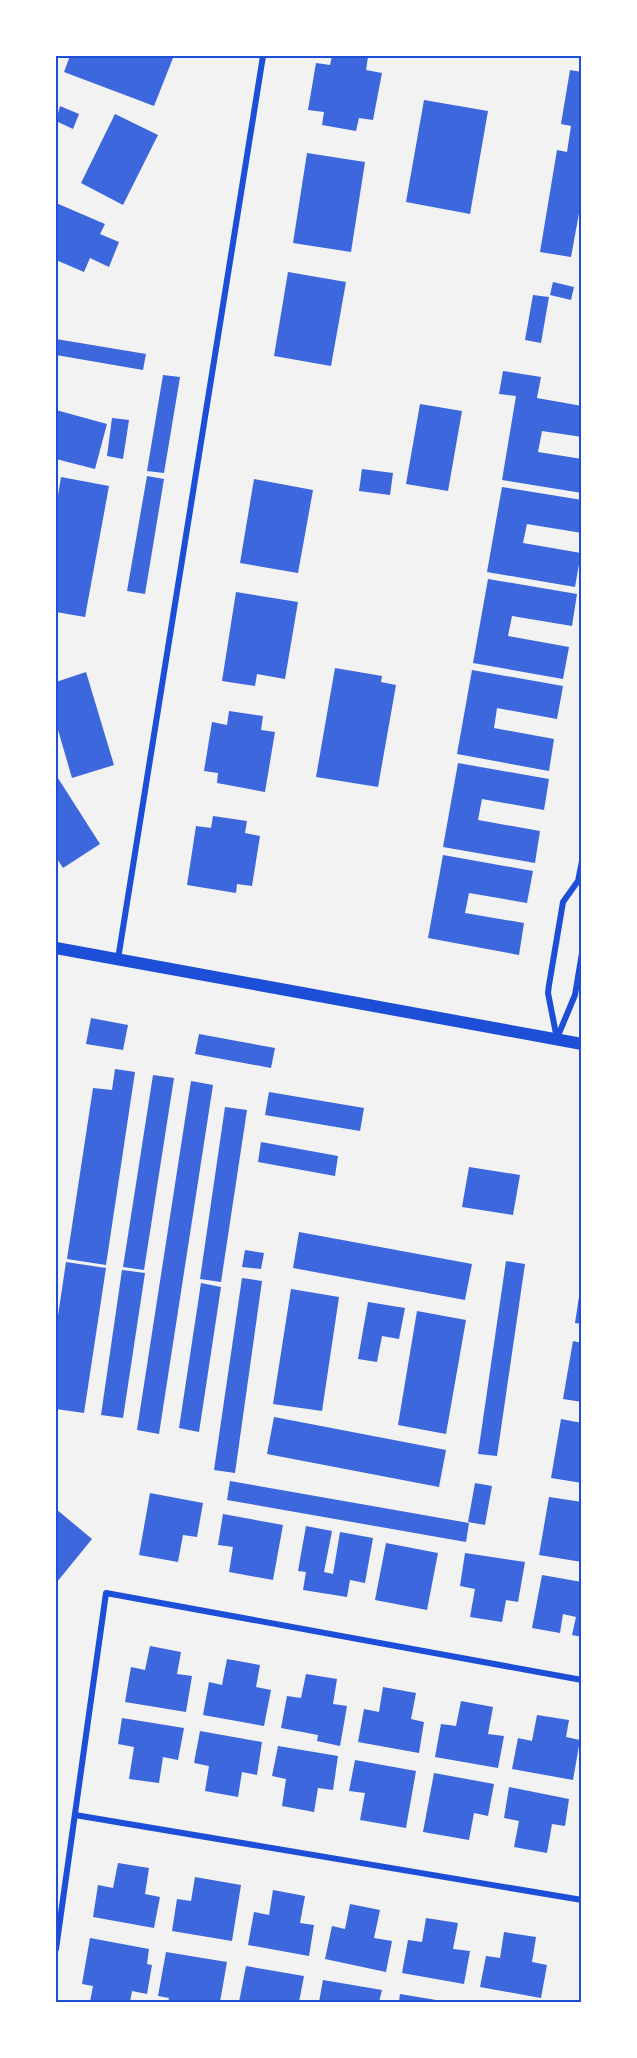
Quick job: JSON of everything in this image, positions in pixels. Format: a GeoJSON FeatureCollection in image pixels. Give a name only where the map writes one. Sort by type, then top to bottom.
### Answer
{"type":"FeatureCollection","features":[{"type":"Feature","properties":{"kind":"main road"},"geometry":{"type":"LineString","coordinates":[[56,948],[582,1044]]}},
{"type":"Feature","properties":{"kind":"street"},"geometry":{"type":"LineString","coordinates":[[118,959],[263,56]]}},
{"type":"Feature","properties":{"kind":"street"},"geometry":{"type":"LineString","coordinates":[[556,1039],[548,993],[549,985],[563,902],[580,884],[582,861]]}},
{"type":"Feature","properties":{"kind":"street"},"geometry":{"type":"LineString","coordinates":[[556,1039],[575,995],[582,953]]}},
{"type":"Feature","properties":{"kind":"street"},"geometry":{"type":"LineString","coordinates":[[56,1948],[106,1593],[582,1680]]}},
{"type":"Feature","properties":{"kind":"street"},"geometry":{"type":"LineString","coordinates":[[75,1815],[582,1900]]}},
{"type":"Feature","properties":{"kind":"building"},"geometry":{"type":"Polygon","coordinates":[[[70,56],[165,56],[173,58],[154,106],[64,72],[70,56]]]}},
{"type":"Feature","properties":{"kind":"building"},"geometry":{"type":"Polygon","coordinates":[[[332,56],[368,57],[366,70],[382,73],[373,120],[359,118],[356,131],[322,125],[324,112],[308,110],[316,63],[330,65],[332,56]]]}},
{"type":"Feature","properties":{"kind":"building"},"geometry":{"type":"Polygon","coordinates":[[[570,70],[582,72],[582,197],[571,257],[540,252],[557,150],[567,152],[571,126],[561,124],[570,70]]]}},
{"type":"Feature","properties":{"kind":"building"},"geometry":{"type":"Polygon","coordinates":[[[424,100],[488,111],[470,214],[406,202],[424,100]]]}},
{"type":"Feature","properties":{"kind":"building"},"geometry":{"type":"Polygon","coordinates":[[[60,106],[79,114],[73,129],[56,121],[60,106]]]}},
{"type":"Feature","properties":{"kind":"building"},"geometry":{"type":"Polygon","coordinates":[[[115,114],[158,135],[123,205],[81,183],[115,114]]]}},
{"type":"Feature","properties":{"kind":"building"},"geometry":{"type":"Polygon","coordinates":[[[307,153],[365,162],[351,252],[293,243],[307,153]]]}},
{"type":"Feature","properties":{"kind":"building"},"geometry":{"type":"Polygon","coordinates":[[[56,203],[105,224],[100,234],[119,242],[109,267],[90,258],[84,272],[56,260],[56,203]]]}},
{"type":"Feature","properties":{"kind":"building"},"geometry":{"type":"Polygon","coordinates":[[[288,272],[346,282],[331,366],[274,356],[288,272]]]}},
{"type":"Feature","properties":{"kind":"building"},"geometry":{"type":"Polygon","coordinates":[[[553,282],[574,287],[571,300],[550,295],[553,282]]]}},
{"type":"Feature","properties":{"kind":"building"},"geometry":{"type":"Polygon","coordinates":[[[533,295],[549,297],[541,343],[525,340],[533,295]]]}},
{"type":"Feature","properties":{"kind":"building"},"geometry":{"type":"Polygon","coordinates":[[[56,339],[146,354],[143,370],[56,355],[56,339]]]}},
{"type":"Feature","properties":{"kind":"building"},"geometry":{"type":"Polygon","coordinates":[[[503,371],[541,377],[537,398],[582,406],[582,437],[542,431],[538,452],[582,459],[582,493],[502,480],[516,396],[499,394],[503,371]]]}},
{"type":"Feature","properties":{"kind":"building"},"geometry":{"type":"Polygon","coordinates":[[[163,375],[180,377],[164,473],[147,471],[163,375]]]}},
{"type":"Feature","properties":{"kind":"building"},"geometry":{"type":"Polygon","coordinates":[[[420,404],[462,411],[448,491],[406,484],[420,404]]]}},
{"type":"Feature","properties":{"kind":"building"},"geometry":{"type":"Polygon","coordinates":[[[56,410],[107,424],[95,469],[56,459],[56,410]]]}},
{"type":"Feature","properties":{"kind":"building"},"geometry":{"type":"Polygon","coordinates":[[[112,418],[129,420],[123,459],[107,456],[112,418]]]}},
{"type":"Feature","properties":{"kind":"building"},"geometry":{"type":"Polygon","coordinates":[[[362,469],[393,473],[390,495],[359,491],[362,469]]]}},
{"type":"Feature","properties":{"kind":"building"},"geometry":{"type":"Polygon","coordinates":[[[147,476],[164,479],[145,594],[127,591],[147,476]]]}},
{"type":"Feature","properties":{"kind":"building"},"geometry":{"type":"Polygon","coordinates":[[[61,477],[109,486],[85,617],[56,612],[56,508],[61,477]]]}},
{"type":"Feature","properties":{"kind":"building"},"geometry":{"type":"Polygon","coordinates":[[[254,479],[313,490],[298,573],[240,563],[254,479]]]}},
{"type":"Feature","properties":{"kind":"building"},"geometry":{"type":"Polygon","coordinates":[[[502,487],[582,500],[582,533],[527,524],[523,543],[581,553],[575,587],[487,572],[502,487]]]}},
{"type":"Feature","properties":{"kind":"building"},"geometry":{"type":"Polygon","coordinates":[[[488,579],[577,594],[572,626],[512,616],[508,636],[569,647],[563,679],[473,663],[488,579]]]}},
{"type":"Feature","properties":{"kind":"building"},"geometry":{"type":"Polygon","coordinates":[[[236,592],[298,602],[285,679],[257,674],[255,686],[222,681],[236,592]]]}},
{"type":"Feature","properties":{"kind":"building"},"geometry":{"type":"Polygon","coordinates":[[[335,668],[382,676],[381,682],[396,685],[378,787],[316,777],[335,668]]]}},
{"type":"Feature","properties":{"kind":"building"},"geometry":{"type":"Polygon","coordinates":[[[472,670],[563,686],[557,719],[497,708],[494,728],[554,739],[549,771],[457,754],[472,670]]]}},
{"type":"Feature","properties":{"kind":"building"},"geometry":{"type":"Polygon","coordinates":[[[86,672],[114,765],[72,778],[56,723],[56,682],[86,672]]]}},
{"type":"Feature","properties":{"kind":"building"},"geometry":{"type":"Polygon","coordinates":[[[229,711],[263,716],[261,730],[275,732],[265,792],[217,783],[218,773],[204,771],[212,722],[227,725],[229,711]]]}},
{"type":"Feature","properties":{"kind":"building"},"geometry":{"type":"Polygon","coordinates":[[[458,763],[549,779],[544,810],[482,799],[478,820],[540,831],[535,863],[443,847],[458,763]]]}},
{"type":"Feature","properties":{"kind":"building"},"geometry":{"type":"Polygon","coordinates":[[[56,775],[100,844],[63,868],[56,857],[56,775]]]}},
{"type":"Feature","properties":{"kind":"building"},"geometry":{"type":"Polygon","coordinates":[[[213,816],[247,821],[245,833],[260,836],[252,886],[237,884],[236,893],[187,885],[196,826],[211,828],[213,816]]]}},
{"type":"Feature","properties":{"kind":"building"},"geometry":{"type":"Polygon","coordinates":[[[443,855],[533,871],[527,903],[469,893],[465,913],[524,923],[519,955],[428,938],[443,855]]]}},
{"type":"Feature","properties":{"kind":"building"},"geometry":{"type":"Polygon","coordinates":[[[91,1018],[128,1025],[123,1050],[86,1044],[91,1018]]]}},
{"type":"Feature","properties":{"kind":"building"},"geometry":{"type":"Polygon","coordinates":[[[199,1034],[275,1048],[271,1068],[195,1054],[199,1034]]]}},
{"type":"Feature","properties":{"kind":"building"},"geometry":{"type":"Polygon","coordinates":[[[115,1069],[135,1072],[106,1265],[67,1259],[93,1088],[112,1090],[115,1069]]]}},
{"type":"Feature","properties":{"kind":"building"},"geometry":{"type":"Polygon","coordinates":[[[153,1075],[174,1078],[144,1270],[123,1267],[153,1075]]]}},
{"type":"Feature","properties":{"kind":"building"},"geometry":{"type":"Polygon","coordinates":[[[191,1081],[213,1085],[159,1434],[137,1430],[191,1081]]]}},
{"type":"Feature","properties":{"kind":"building"},"geometry":{"type":"Polygon","coordinates":[[[269,1092],[364,1108],[360,1131],[265,1115],[269,1092]]]}},
{"type":"Feature","properties":{"kind":"building"},"geometry":{"type":"Polygon","coordinates":[[[225,1107],[247,1110],[221,1282],[200,1279],[225,1107]]]}},
{"type":"Feature","properties":{"kind":"building"},"geometry":{"type":"Polygon","coordinates":[[[261,1142],[338,1156],[335,1176],[258,1162],[261,1142]]]}},
{"type":"Feature","properties":{"kind":"building"},"geometry":{"type":"Polygon","coordinates":[[[469,1167],[520,1175],[513,1215],[462,1207],[469,1167]]]}},
{"type":"Feature","properties":{"kind":"building"},"geometry":{"type":"Polygon","coordinates":[[[299,1232],[472,1264],[465,1300],[293,1268],[299,1232]]]}},
{"type":"Feature","properties":{"kind":"building"},"geometry":{"type":"Polygon","coordinates":[[[245,1250],[264,1253],[261,1269],[242,1267],[245,1250]]]}},
{"type":"Feature","properties":{"kind":"building"},"geometry":{"type":"Polygon","coordinates":[[[506,1261],[525,1264],[497,1456],[478,1454],[506,1261]]]}},
{"type":"Feature","properties":{"kind":"building"},"geometry":{"type":"Polygon","coordinates":[[[66,1262],[106,1268],[84,1413],[56,1409],[56,1329],[66,1262]]]}},
{"type":"Feature","properties":{"kind":"building"},"geometry":{"type":"Polygon","coordinates":[[[122,1270],[145,1273],[123,1418],[101,1415],[122,1270]]]}},
{"type":"Feature","properties":{"kind":"building"},"geometry":{"type":"Polygon","coordinates":[[[242,1278],[262,1281],[235,1473],[214,1470],[242,1278]]]}},
{"type":"Feature","properties":{"kind":"building"},"geometry":{"type":"Polygon","coordinates":[[[201,1283],[221,1287],[199,1432],[179,1428],[201,1283]]]}},
{"type":"Feature","properties":{"kind":"building"},"geometry":{"type":"Polygon","coordinates":[[[291,1289],[339,1297],[322,1411],[273,1404],[291,1289]]]}},
{"type":"Feature","properties":{"kind":"building"},"geometry":{"type":"Polygon","coordinates":[[[580,1290],[582,1290],[582,1324],[575,1323],[580,1290]]]}},
{"type":"Feature","properties":{"kind":"building"},"geometry":{"type":"Polygon","coordinates":[[[368,1302],[405,1308],[399,1339],[382,1336],[377,1362],[358,1359],[368,1302]]]}},
{"type":"Feature","properties":{"kind":"building"},"geometry":{"type":"Polygon","coordinates":[[[417,1311],[466,1320],[446,1434],[398,1425],[417,1311]]]}},
{"type":"Feature","properties":{"kind":"building"},"geometry":{"type":"Polygon","coordinates":[[[573,1341],[582,1343],[582,1402],[563,1399],[573,1341]]]}},
{"type":"Feature","properties":{"kind":"building"},"geometry":{"type":"Polygon","coordinates":[[[274,1417],[446,1450],[439,1487],[267,1454],[274,1417]]]}},
{"type":"Feature","properties":{"kind":"building"},"geometry":{"type":"Polygon","coordinates":[[[561,1419],[582,1423],[582,1483],[551,1478],[561,1419]]]}},
{"type":"Feature","properties":{"kind":"building"},"geometry":{"type":"Polygon","coordinates":[[[230,1481],[469,1523],[466,1542],[227,1500],[230,1481]]]}},
{"type":"Feature","properties":{"kind":"building"},"geometry":{"type":"Polygon","coordinates":[[[475,1483],[492,1486],[485,1525],[468,1522],[475,1483]]]}},
{"type":"Feature","properties":{"kind":"building"},"geometry":{"type":"Polygon","coordinates":[[[150,1493],[203,1503],[197,1537],[183,1535],[178,1562],[139,1555],[150,1493]]]}},
{"type":"Feature","properties":{"kind":"building"},"geometry":{"type":"Polygon","coordinates":[[[549,1497],[582,1502],[582,1562],[539,1555],[549,1497]]]}},
{"type":"Feature","properties":{"kind":"building"},"geometry":{"type":"Polygon","coordinates":[[[56,1509],[92,1539],[57,1582],[56,1581],[56,1509]]]}},
{"type":"Feature","properties":{"kind":"building"},"geometry":{"type":"Polygon","coordinates":[[[223,1514],[283,1525],[273,1580],[229,1572],[233,1547],[218,1545],[223,1514]]]}},
{"type":"Feature","properties":{"kind":"building"},"geometry":{"type":"Polygon","coordinates":[[[306,1526],[332,1531],[324,1572],[333,1574],[340,1532],[373,1538],[365,1583],[350,1580],[347,1597],[303,1590],[306,1572],[298,1571],[306,1526]]]}},
{"type":"Feature","properties":{"kind":"building"},"geometry":{"type":"Polygon","coordinates":[[[386,1543],[438,1553],[427,1610],[375,1600],[386,1543]]]}},
{"type":"Feature","properties":{"kind":"building"},"geometry":{"type":"Polygon","coordinates":[[[465,1553],[525,1562],[518,1602],[506,1600],[502,1622],[470,1617],[475,1589],[460,1586],[465,1553]]]}},
{"type":"Feature","properties":{"kind":"building"},"geometry":{"type":"Polygon","coordinates":[[[542,1575],[582,1582],[582,1637],[572,1635],[576,1617],[563,1614],[560,1633],[532,1628],[542,1575]]]}},
{"type":"Feature","properties":{"kind":"building"},"geometry":{"type":"Polygon","coordinates":[[[150,1646],[181,1652],[177,1674],[192,1676],[186,1712],[125,1702],[131,1667],[145,1670],[150,1646]]]}},
{"type":"Feature","properties":{"kind":"building"},"geometry":{"type":"Polygon","coordinates":[[[227,1659],[260,1665],[256,1687],[271,1690],[264,1726],[203,1715],[209,1682],[222,1685],[227,1659]]]}},
{"type":"Feature","properties":{"kind":"building"},"geometry":{"type":"Polygon","coordinates":[[[306,1674],[337,1679],[333,1704],[347,1706],[340,1746],[317,1741],[318,1735],[281,1728],[287,1696],[301,1698],[306,1674]]]}},
{"type":"Feature","properties":{"kind":"building"},"geometry":{"type":"Polygon","coordinates":[[[383,1687],[416,1693],[411,1719],[424,1722],[419,1753],[358,1742],[364,1709],[379,1712],[383,1687]]]}},
{"type":"Feature","properties":{"kind":"building"},"geometry":{"type":"Polygon","coordinates":[[[461,1701],[493,1707],[488,1734],[504,1736],[498,1768],[435,1757],[441,1724],[456,1726],[461,1701]]]}},
{"type":"Feature","properties":{"kind":"building"},"geometry":{"type":"Polygon","coordinates":[[[537,1715],[569,1720],[566,1737],[580,1740],[573,1780],[512,1769],[518,1738],[532,1741],[537,1715]]]}},
{"type":"Feature","properties":{"kind":"building"},"geometry":{"type":"Polygon","coordinates":[[[122,1718],[184,1728],[178,1760],[163,1757],[159,1783],[129,1779],[134,1747],[118,1744],[122,1718]]]}},
{"type":"Feature","properties":{"kind":"building"},"geometry":{"type":"Polygon","coordinates":[[[200,1731],[262,1742],[257,1775],[242,1772],[238,1797],[205,1791],[209,1766],[194,1763],[200,1731]]]}},
{"type":"Feature","properties":{"kind":"building"},"geometry":{"type":"Polygon","coordinates":[[[278,1746],[338,1756],[333,1790],[318,1788],[314,1812],[282,1806],[286,1779],[272,1776],[278,1746]]]}},
{"type":"Feature","properties":{"kind":"building"},"geometry":{"type":"Polygon","coordinates":[[[355,1760],[416,1771],[406,1828],[360,1820],[365,1793],[349,1791],[355,1760]]]}},
{"type":"Feature","properties":{"kind":"building"},"geometry":{"type":"Polygon","coordinates":[[[434,1773],[494,1784],[488,1816],[474,1813],[469,1840],[423,1832],[434,1773]]]}},
{"type":"Feature","properties":{"kind":"building"},"geometry":{"type":"Polygon","coordinates":[[[509,1787],[569,1799],[565,1826],[552,1824],[547,1853],[514,1847],[519,1821],[504,1818],[509,1787]]]}},
{"type":"Feature","properties":{"kind":"building"},"geometry":{"type":"Polygon","coordinates":[[[118,1863],[149,1868],[145,1894],[160,1897],[154,1928],[93,1917],[98,1885],[113,1888],[118,1863]]]}},
{"type":"Feature","properties":{"kind":"building"},"geometry":{"type":"Polygon","coordinates":[[[195,1877],[241,1885],[232,1941],[172,1931],[177,1899],[191,1901],[195,1877]]]}},
{"type":"Feature","properties":{"kind":"building"},"geometry":{"type":"Polygon","coordinates":[[[273,1890],[305,1896],[300,1923],[314,1925],[309,1956],[248,1945],[254,1912],[269,1915],[273,1890]]]}},
{"type":"Feature","properties":{"kind":"building"},"geometry":{"type":"Polygon","coordinates":[[[350,1904],[380,1910],[374,1938],[392,1941],[386,1972],[325,1959],[332,1926],[345,1929],[350,1904]]]}},
{"type":"Feature","properties":{"kind":"building"},"geometry":{"type":"Polygon","coordinates":[[[426,1918],[458,1923],[453,1949],[470,1951],[464,1984],[402,1973],[408,1940],[422,1942],[426,1918]]]}},
{"type":"Feature","properties":{"kind":"building"},"geometry":{"type":"Polygon","coordinates":[[[504,1932],[536,1937],[532,1962],[547,1965],[541,1998],[480,1987],[486,1956],[500,1958],[504,1932]]]}},
{"type":"Feature","properties":{"kind":"building"},"geometry":{"type":"Polygon","coordinates":[[[90,1938],[149,1949],[147,1964],[152,1965],[147,1994],[132,1991],[130,2002],[90,2002],[93,1986],[82,1984],[90,1938]]]}},
{"type":"Feature","properties":{"kind":"building"},"geometry":{"type":"Polygon","coordinates":[[[166,1952],[227,1962],[220,2002],[168,2002],[169,1998],[158,1996],[166,1952]]]}},
{"type":"Feature","properties":{"kind":"building"},"geometry":{"type":"Polygon","coordinates":[[[246,1966],[304,1976],[299,2002],[239,2002],[246,1966]]]}},
{"type":"Feature","properties":{"kind":"building"},"geometry":{"type":"Polygon","coordinates":[[[323,1980],[382,1990],[379,2002],[319,2002],[323,1980]]]}},
{"type":"Feature","properties":{"kind":"building"},"geometry":{"type":"Polygon","coordinates":[[[400,1994],[442,2001],[442,2002],[399,2002],[400,1994]]]}}]}
